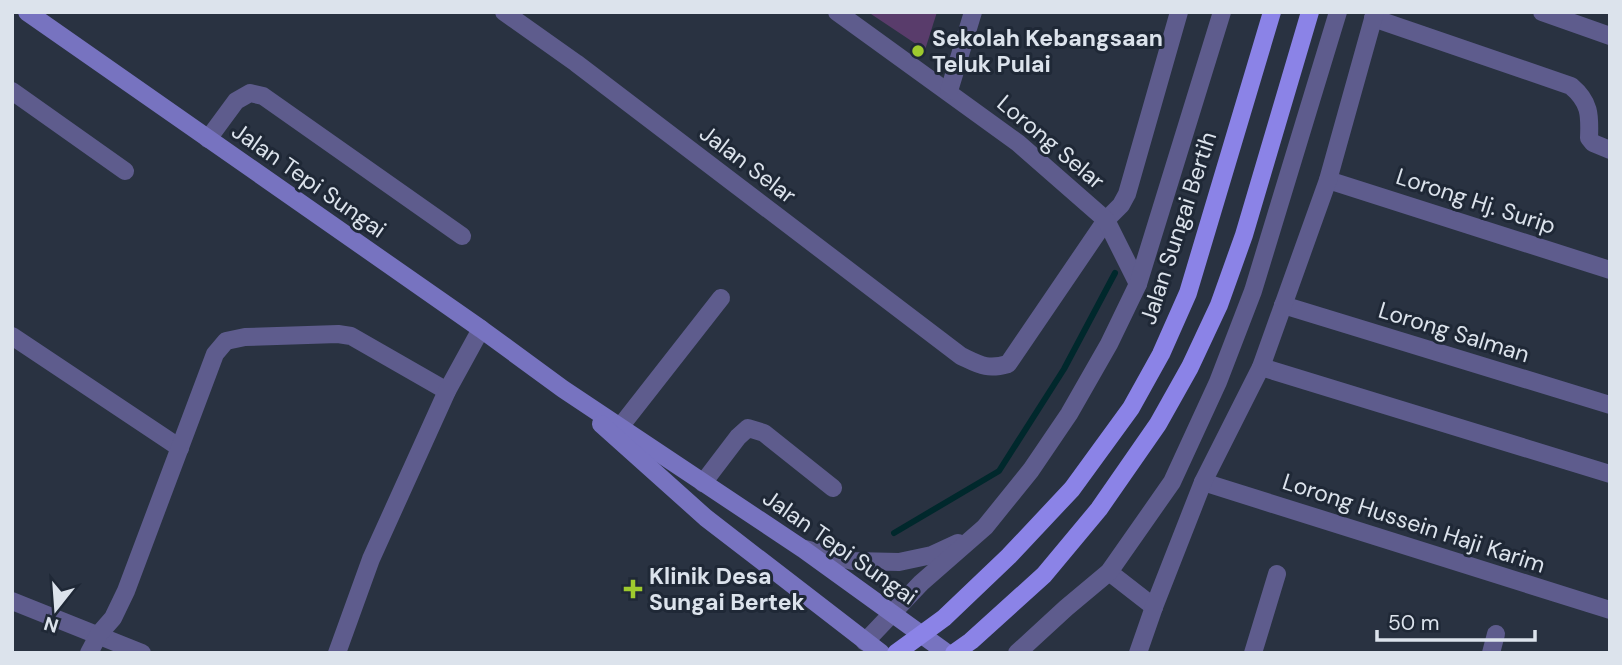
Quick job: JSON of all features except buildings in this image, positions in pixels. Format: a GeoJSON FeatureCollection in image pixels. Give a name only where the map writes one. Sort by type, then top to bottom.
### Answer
{"type":"FeatureCollection","features":[{"type":"Feature","properties":{"kind":"main road","name":"Jalan Tepi Sungai"},"geometry":{"type":"LineString","coordinates":[[27,12],[563,388],[803,549],[947,653]]}},
{"type":"Feature","properties":{"kind":"main road","name":"Jalan Sungai Bertih"},"geometry":{"type":"LineString","coordinates":[[895,653],[944,618],[1018,547],[1072,489],[1131,408],[1161,354],[1188,293],[1272,12]]}},
{"type":"Feature","properties":{"kind":"main road"},"geometry":{"type":"LineString","coordinates":[[954,653],[1044,575],[1099,509],[1158,424],[1190,367],[1219,305],[1244,235],[1310,12]]}},
{"type":"Feature","properties":{"kind":"main road","name":"Jalan Tepi Sungai"},"geometry":{"type":"LineString","coordinates":[[563,388],[706,518],[881,653]]}},
{"type":"Feature","properties":{"kind":"street","name":"Jalan Selar"},"geometry":{"type":"LineString","coordinates":[[504,12],[576,63],[961,356],[979,365],[994,368],[1007,364],[1106,220],[1121,205],[1127,194],[1179,12]]}},
{"type":"Feature","properties":{"kind":"street","name":"Lorong Selar"},"geometry":{"type":"LineString","coordinates":[[837,12],[1018,143],[1106,220],[1138,284]]}},
{"type":"Feature","properties":{"kind":"street"},"geometry":{"type":"LineString","coordinates":[[949,92],[973,12]]}},
{"type":"Feature","properties":{"kind":"street"},"geometry":{"type":"LineString","coordinates":[[865,642],[921,583],[985,527],[1031,470],[1069,414],[1109,344],[1138,284],[1222,12]]}},
{"type":"Feature","properties":{"kind":"street"},"geometry":{"type":"LineString","coordinates":[[1017,653],[1109,572],[1172,482],[1218,382],[1253,290],[1338,12]]}},
{"type":"Feature","properties":{"kind":"street"},"geometry":{"type":"LineString","coordinates":[[1542,12],[1610,36]]}},
{"type":"Feature","properties":{"kind":"street"},"geometry":{"type":"LineString","coordinates":[[1138,653],[1203,482],[1261,367],[1328,180],[1374,15],[1572,86],[1587,104],[1590,117],[1589,138],[1593,143],[1610,150]]}},
{"type":"Feature","properties":{"kind":"street"},"geometry":{"type":"LineString","coordinates":[[12,91],[125,171]]}},
{"type":"Feature","properties":{"kind":"street"},"geometry":{"type":"LineString","coordinates":[[208,139],[236,101],[250,93],[263,96],[463,236]]}},
{"type":"Feature","properties":{"kind":"street","name":"Lorong Hj. Surip"},"geometry":{"type":"LineString","coordinates":[[1328,180],[1610,270]]}},
{"type":"Feature","properties":{"kind":"street"},"geometry":{"type":"LineString","coordinates":[[620,427],[721,298]]}},
{"type":"Feature","properties":{"kind":"street","name":"Lorong Salman"},"geometry":{"type":"LineString","coordinates":[[1283,305],[1610,405]]}},
{"type":"Feature","properties":{"kind":"street"},"geometry":{"type":"LineString","coordinates":[[337,653],[371,559],[447,391],[481,329]]}},
{"type":"Feature","properties":{"kind":"street"},"geometry":{"type":"LineString","coordinates":[[89,653],[99,634],[113,618],[126,591],[215,354],[226,341],[245,337],[338,334],[351,336],[447,391]]}},
{"type":"Feature","properties":{"kind":"street"},"geometry":{"type":"LineString","coordinates":[[12,336],[180,448]]}},
{"type":"Feature","properties":{"kind":"street"},"geometry":{"type":"LineString","coordinates":[[1261,367],[1610,474]]}},
{"type":"Feature","properties":{"kind":"street","name":"Jalan Tepi Sungai"},"geometry":{"type":"LineString","coordinates":[[703,483],[748,428],[764,433],[833,488]]}},
{"type":"Feature","properties":{"kind":"street","name":"Lorong Hussein Haji Karim"},"geometry":{"type":"LineString","coordinates":[[1203,482],[1610,610]]}},
{"type":"Feature","properties":{"kind":"street"},"geometry":{"type":"LineString","coordinates":[[803,549],[853,561],[899,562],[932,555],[985,527]]}},
{"type":"Feature","properties":{"kind":"street"},"geometry":{"type":"LineString","coordinates":[[1109,572],[1154,607]]}},
{"type":"Feature","properties":{"kind":"street"},"geometry":{"type":"LineString","coordinates":[[1254,653],[1277,574]]}},
{"type":"Feature","properties":{"kind":"street"},"geometry":{"type":"LineString","coordinates":[[12,601],[142,653]]}},
{"type":"Feature","properties":{"kind":"street"},"geometry":{"type":"LineString","coordinates":[[1491,653],[1496,634]]}},
{"type":"Feature","properties":{"kind":"shaded area"},"geometry":{"type":"Polygon","coordinates":[[[868,12],[937,12],[925,50],[868,12]]]}},
{"type":"Feature","properties":{"kind":"waterway"},"geometry":{"type":"LineString","coordinates":[[894,533],[999,471],[1064,369],[1115,273]]}},
{"type":"Feature","properties":{"kind":"place","name":"Sekolah Kebangsaan Teluk Pulai"},"geometry":{"type":"Point","coordinates":[918,51]}},
{"type":"Feature","properties":{"kind":"place","name":"Klinik Desa Sungai Bertek"},"geometry":{"type":"Point","coordinates":[633,589]}}]}
